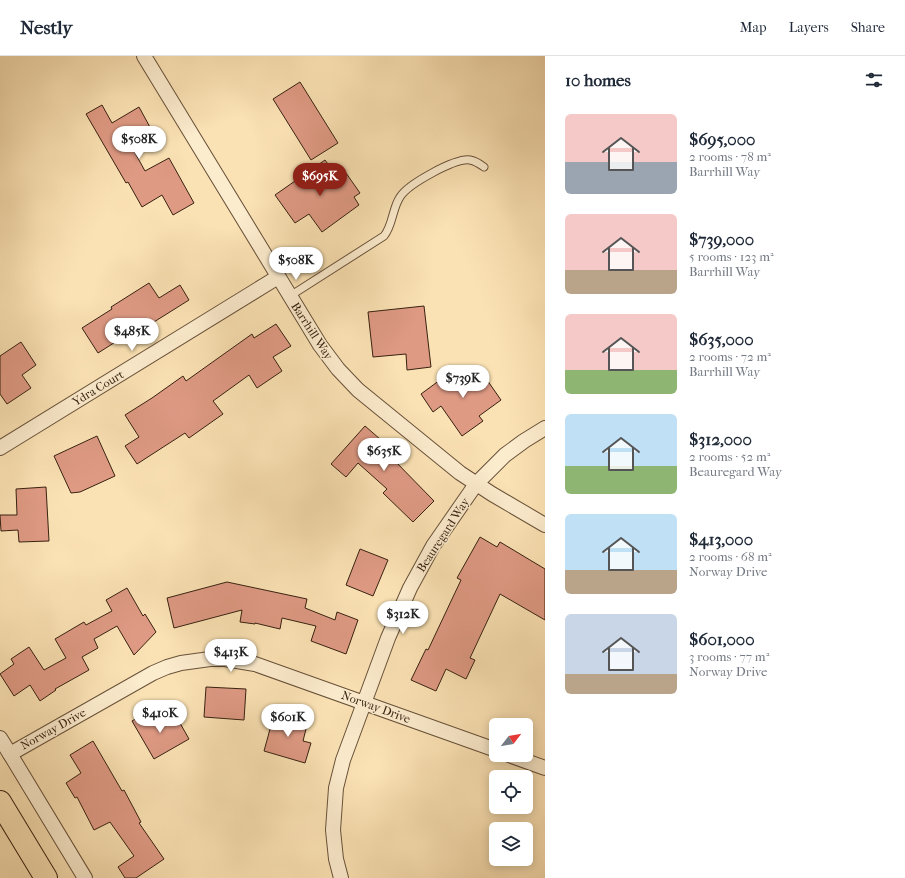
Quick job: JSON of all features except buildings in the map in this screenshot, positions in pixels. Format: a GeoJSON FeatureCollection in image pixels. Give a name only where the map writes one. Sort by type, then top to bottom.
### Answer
{"type":"FeatureCollection","features":[{"type":"Feature","properties":{"kind":"main road"},"geometry":{"type":"LineString","coordinates":[[0,802],[46,878]]}},
{"type":"Feature","properties":{"kind":"street","name":"Barrhill Way"},"geometry":{"type":"LineString","coordinates":[[144,56],[320,345],[338,369],[358,390],[460,474],[545,525]]}},
{"type":"Feature","properties":{"kind":"street","name":"Ydra Court"},"geometry":{"type":"LineString","coordinates":[[0,448],[278,277]]}},
{"type":"Feature","properties":{"kind":"street","name":"Beauregard Way"},"geometry":{"type":"LineString","coordinates":[[341,878],[336,859],[333,830],[336,788],[343,760],[388,638],[410,588],[433,546],[476,484],[505,455],[545,428]]}},
{"type":"Feature","properties":{"kind":"street","name":"Norway Drive"},"geometry":{"type":"LineString","coordinates":[[0,738],[10,754],[153,673],[181,662],[225,659],[255,664],[489,748]]}},
{"type":"Feature","properties":{"kind":"street"},"geometry":{"type":"LineString","coordinates":[[10,754],[85,878]]}},
{"type":"Feature","properties":{"kind":"street"},"geometry":{"type":"LineString","coordinates":[[528,762],[545,768]]}},
{"type":"Feature","properties":{"kind":"lane"},"geometry":{"type":"LineString","coordinates":[[290,296],[384,236],[389,230],[400,197],[415,184],[441,168],[456,161],[469,160],[484,167]]}}]}
